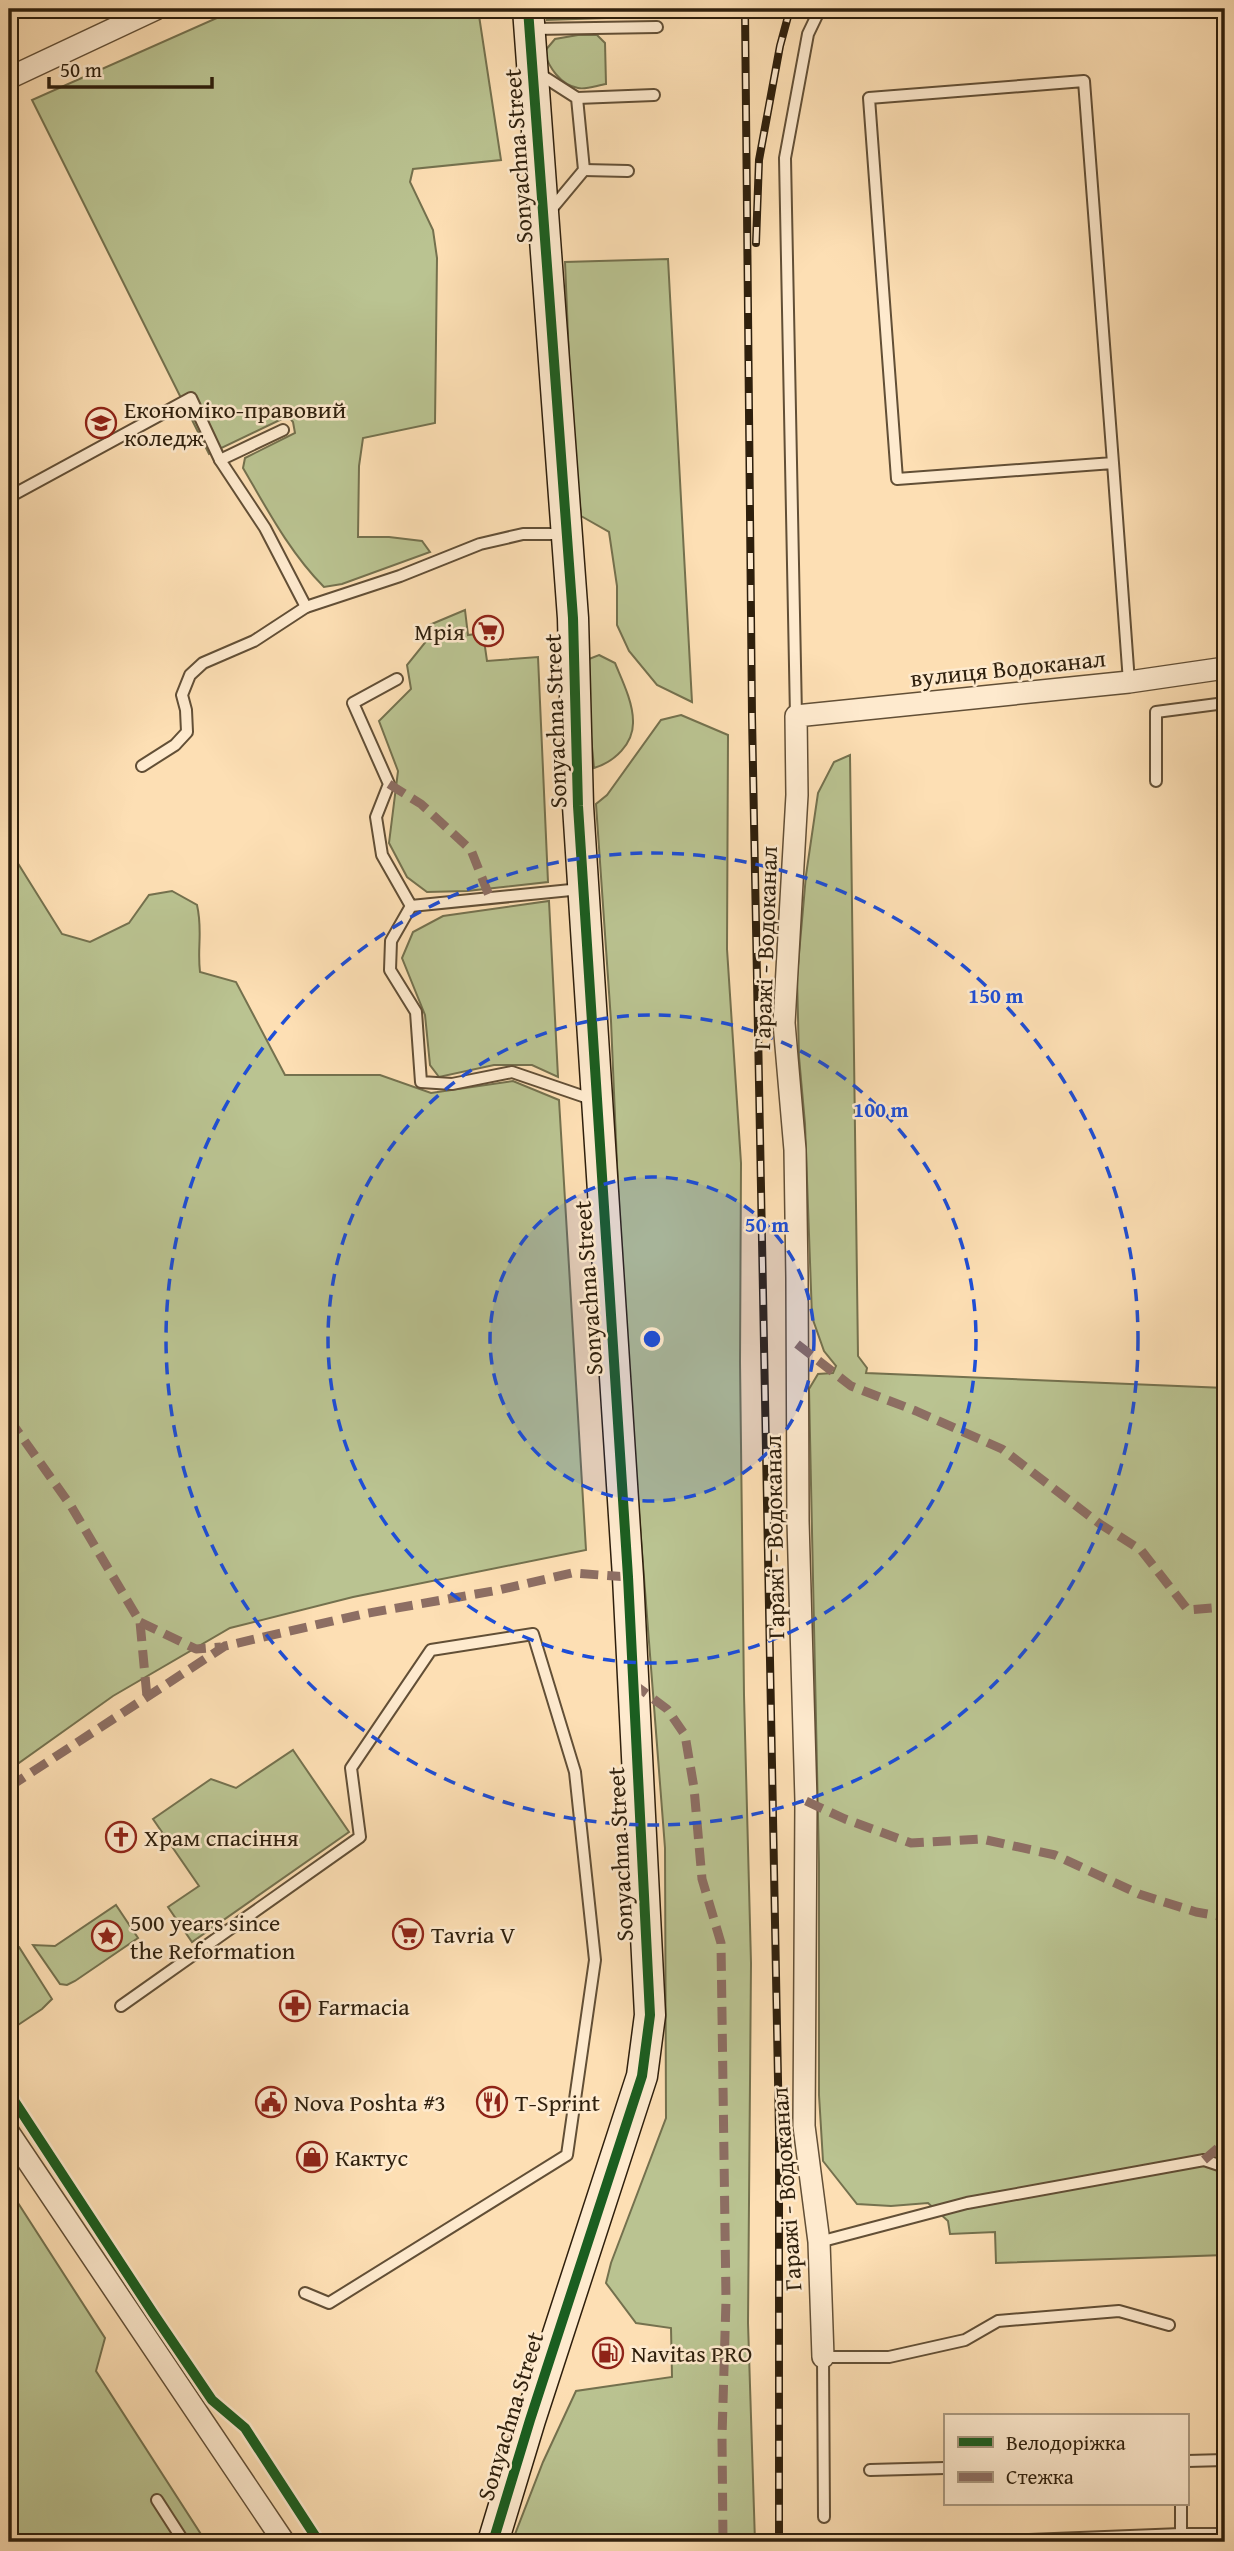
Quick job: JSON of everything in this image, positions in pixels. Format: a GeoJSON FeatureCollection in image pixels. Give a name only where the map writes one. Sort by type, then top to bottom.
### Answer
{"type":"FeatureCollection","features":[{"type":"Feature","properties":{"kind":"street"},"geometry":{"type":"LineString","coordinates":[[9,78],[118,16],[156,9]]}},
{"type":"Feature","properties":{"kind":"street","name":"Sonyachna Street"},"geometry":{"type":"LineString","coordinates":[[494,2542],[530,2420],[642,2076],[650,2015],[628,1577],[583,888],[568,534],[529,19]]}},
{"type":"Feature","properties":{"kind":"street","name":"вулиця Водоканал"},"geometry":{"type":"LineString","coordinates":[[796,716],[1129,681],[1225,668]]}},
{"type":"Feature","properties":{"kind":"street","name":"Гаражі - Водоканал"},"geometry":{"type":"LineString","coordinates":[[796,716],[797,795],[784,1023],[796,1189],[798,1521],[806,1801],[804,2126],[819,2242],[823,2357]]}},
{"type":"Feature","properties":{"kind":"street"},"geometry":{"type":"LineString","coordinates":[[9,2133],[284,2542]]}},
{"type":"Feature","properties":{"kind":"lane"},"geometry":{"type":"LineString","coordinates":[[796,716],[785,158],[808,34],[820,9]]}},
{"type":"Feature","properties":{"kind":"lane"},"geometry":{"type":"LineString","coordinates":[[529,19],[657,27]]}},
{"type":"Feature","properties":{"kind":"lane"},"geometry":{"type":"LineString","coordinates":[[533,70],[577,98],[654,95]]}},
{"type":"Feature","properties":{"kind":"lane"},"geometry":{"type":"LineString","coordinates":[[1113,463],[897,479],[869,98],[1084,81],[1113,463],[1129,681]]}},
{"type":"Feature","properties":{"kind":"lane"},"geometry":{"type":"LineString","coordinates":[[543,220],[584,170],[577,98]]}},
{"type":"Feature","properties":{"kind":"lane"},"geometry":{"type":"LineString","coordinates":[[584,170],[628,171]]}},
{"type":"Feature","properties":{"kind":"lane"},"geometry":{"type":"LineString","coordinates":[[9,496],[191,398],[220,460],[265,528],[306,607]]}},
{"type":"Feature","properties":{"kind":"lane"},"geometry":{"type":"LineString","coordinates":[[220,460],[283,430]]}},
{"type":"Feature","properties":{"kind":"lane"},"geometry":{"type":"LineString","coordinates":[[142,765],[175,745],[187,732],[182,695],[190,676],[202,663],[254,640],[306,607],[400,576],[480,544],[523,534],[568,534]]}},
{"type":"Feature","properties":{"kind":"lane"},"geometry":{"type":"LineString","coordinates":[[397,679],[353,703],[389,784],[376,817],[382,855],[411,906]]}},
{"type":"Feature","properties":{"kind":"lane"},"geometry":{"type":"LineString","coordinates":[[1156,781],[1156,712],[1225,703]]}},
{"type":"Feature","properties":{"kind":"lane"},"geometry":{"type":"LineString","coordinates":[[411,906],[583,888]]}},
{"type":"Feature","properties":{"kind":"lane"},"geometry":{"type":"LineString","coordinates":[[411,906],[391,941],[390,970],[416,1012],[421,1083],[452,1084],[512,1072],[597,1101]]}},
{"type":"Feature","properties":{"kind":"lane"},"geometry":{"type":"LineString","coordinates":[[121,2006],[359,1836],[351,1768],[431,1650],[533,1634],[575,1772],[595,1960],[567,2155],[329,2303],[305,2293]]}},
{"type":"Feature","properties":{"kind":"lane"},"geometry":{"type":"LineString","coordinates":[[819,2242],[967,2203],[1203,2160],[1225,2167]]}},
{"type":"Feature","properties":{"kind":"lane"},"geometry":{"type":"LineString","coordinates":[[824,2517],[823,2357],[889,2357],[965,2340],[998,2321],[1119,2311],[1169,2325]]}},
{"type":"Feature","properties":{"kind":"lane"},"geometry":{"type":"LineString","coordinates":[[1188,2461],[1225,2460]]}},
{"type":"Feature","properties":{"kind":"lane"},"geometry":{"type":"LineString","coordinates":[[870,2470],[944,2468]]}},
{"type":"Feature","properties":{"kind":"lane"},"geometry":{"type":"LineString","coordinates":[[157,2500],[184,2542]]}},
{"type":"Feature","properties":{"kind":"lane"},"geometry":{"type":"LineString","coordinates":[[1172,2542],[1181,2534],[1181,2506]]}},
{"type":"Feature","properties":{"kind":"lane"},"geometry":{"type":"LineString","coordinates":[[975,2542],[1074,2541],[1225,2534]]}},
{"type":"Feature","properties":{"kind":"green space"},"geometry":{"type":"Polygon","coordinates":[[[237,9],[478,9],[501,160],[413,169],[410,182],[433,230],[437,258],[435,423],[363,438],[359,466],[358,537],[422,541],[430,552],[342,584],[324,587],[290,545],[243,468],[245,458],[295,433],[293,422],[288,416],[209,454],[32,100],[237,9]]]}},
{"type":"Feature","properties":{"kind":"green space"},"geometry":{"type":"Polygon","coordinates":[[[548,9],[604,9],[605,18],[547,20],[548,9]]]}},
{"type":"Feature","properties":{"kind":"green space"},"geometry":{"type":"Polygon","coordinates":[[[597,35],[605,43],[606,84],[585,88],[572,86],[556,75],[549,64],[544,52],[555,39],[597,35]]]}},
{"type":"Feature","properties":{"kind":"green space"},"geometry":{"type":"Polygon","coordinates":[[[668,259],[692,702],[657,685],[629,651],[617,625],[617,586],[609,532],[581,516],[572,431],[565,262],[668,259]]]}},
{"type":"Feature","properties":{"kind":"green space"},"geometry":{"type":"Polygon","coordinates":[[[465,610],[468,635],[483,633],[487,661],[538,657],[548,882],[467,891],[427,892],[407,877],[389,843],[398,771],[379,721],[411,689],[407,665],[428,639],[427,626],[465,610]]]}},
{"type":"Feature","properties":{"kind":"green space"},"geometry":{"type":"Polygon","coordinates":[[[599,655],[615,663],[629,699],[633,721],[630,737],[621,751],[594,768],[584,661],[599,655]]]}},
{"type":"Feature","properties":{"kind":"green space"},"geometry":{"type":"Polygon","coordinates":[[[681,715],[728,735],[727,949],[741,1163],[740,1362],[744,1695],[751,1963],[748,2323],[755,2542],[512,2542],[543,2462],[576,2391],[672,2377],[671,2328],[636,2323],[606,2283],[611,2263],[666,2118],[665,1848],[623,1307],[611,1021],[596,804],[607,795],[661,720],[681,715]]]}},
{"type":"Feature","properties":{"kind":"green space"},"geometry":{"type":"Polygon","coordinates":[[[850,755],[858,1356],[867,1368],[866,1373],[1225,1388],[1225,2255],[996,2263],[995,2232],[950,2234],[948,2221],[928,2203],[891,2206],[857,2204],[823,2161],[819,2095],[819,1864],[809,1389],[818,1374],[833,1373],[836,1366],[824,1351],[812,1317],[797,977],[806,875],[818,793],[834,762],[850,755]]]}},
{"type":"Feature","properties":{"kind":"green space"},"geometry":{"type":"Polygon","coordinates":[[[9,849],[62,934],[90,942],[129,923],[149,895],[172,891],[197,905],[200,923],[200,972],[236,982],[285,1075],[380,1075],[431,1093],[513,1081],[559,1100],[586,1550],[353,1597],[230,1628],[113,1696],[9,1770],[9,849]]]}},
{"type":"Feature","properties":{"kind":"green space"},"geometry":{"type":"Polygon","coordinates":[[[549,901],[558,1077],[532,1065],[494,1065],[439,1077],[430,1065],[425,1015],[402,958],[413,932],[443,916],[549,901]]]}},
{"type":"Feature","properties":{"kind":"green space"},"geometry":{"type":"Polygon","coordinates":[[[293,1750],[349,1832],[192,1942],[168,1907],[199,1886],[153,1819],[211,1779],[236,1788],[293,1750]]]}},
{"type":"Feature","properties":{"kind":"green space"},"geometry":{"type":"Polygon","coordinates":[[[116,1905],[138,1938],[75,1981],[67,1985],[60,1984],[33,1945],[55,1946],[116,1905]]]}},
{"type":"Feature","properties":{"kind":"green space"},"geometry":{"type":"Polygon","coordinates":[[[9,1946],[19,1947],[52,1999],[9,2031],[9,1946]]]}},
{"type":"Feature","properties":{"kind":"green space"},"geometry":{"type":"Polygon","coordinates":[[[9,2189],[105,2338],[96,2371],[206,2542],[9,2542],[9,2189]]]}},
{"type":"Feature","properties":{"kind":"railway"},"geometry":{"type":"LineString","coordinates":[[745,9],[752,716],[779,2132],[779,2542]]}},
{"type":"Feature","properties":{"kind":"railway"},"geometry":{"type":"LineString","coordinates":[[756,243],[759,160],[780,46],[790,9]]}},
{"type":"Feature","properties":{"kind":"marked path"},"geometry":{"type":"LineString","coordinates":[[389,784],[421,804],[471,850],[490,898]]}},
{"type":"Feature","properties":{"kind":"marked path"},"geometry":{"type":"LineString","coordinates":[[797,1344],[851,1386],[1002,1449],[1100,1524],[1141,1550],[1188,1610],[1225,1607]]}},
{"type":"Feature","properties":{"kind":"marked path"},"geometry":{"type":"LineString","coordinates":[[9,1419],[71,1506],[140,1622],[147,1697]]}},
{"type":"Feature","properties":{"kind":"marked path"},"geometry":{"type":"LineString","coordinates":[[9,1787],[225,1646],[363,1614],[499,1590],[572,1573],[628,1577]]}},
{"type":"Feature","properties":{"kind":"marked path"},"geometry":{"type":"LineString","coordinates":[[140,1622],[196,1649],[221,1647]]}},
{"type":"Feature","properties":{"kind":"marked path"},"geometry":{"type":"LineString","coordinates":[[632,1683],[667,1709],[685,1735],[694,1788],[702,1879],[721,1943],[726,2300],[722,2437],[723,2542]]}},
{"type":"Feature","properties":{"kind":"marked path"},"geometry":{"type":"LineString","coordinates":[[806,1801],[845,1819],[911,1843],[982,1839],[1055,1855],[1139,1894],[1196,1912],[1225,1917]]}},
{"type":"Feature","properties":{"kind":"marked path"},"geometry":{"type":"LineString","coordinates":[[1204,2160],[1225,2142]]}},
{"type":"Feature","properties":{"kind":"cycle path"},"geometry":{"type":"LineString","coordinates":[[493,2542],[642,2076],[650,2015],[628,1577],[578,806],[573,618],[528,9]]}},
{"type":"Feature","properties":{"kind":"cycle path"},"geometry":{"type":"LineString","coordinates":[[9,2093],[212,2400],[245,2428],[319,2542]]}},
{"type":"Feature","properties":{"kind":"place","name":"Економіко-правовий коледж"},"geometry":{"type":"Point","coordinates":[101,423]}},
{"type":"Feature","properties":{"kind":"place","name":"Мрія"},"geometry":{"type":"Point","coordinates":[488,631]}},
{"type":"Feature","properties":{"kind":"place","name":"Храм спасіння"},"geometry":{"type":"Point","coordinates":[121,1837]}},
{"type":"Feature","properties":{"kind":"place","name":"Tavria V"},"geometry":{"type":"Point","coordinates":[408,1934]}},
{"type":"Feature","properties":{"kind":"place","name":"500 years since the Reformation"},"geometry":{"type":"Point","coordinates":[107,1936]}},
{"type":"Feature","properties":{"kind":"place","name":"Farmacia"},"geometry":{"type":"Point","coordinates":[295,2006]}},
{"type":"Feature","properties":{"kind":"place","name":"Nova Poshta #3"},"geometry":{"type":"Point","coordinates":[271,2102]}},
{"type":"Feature","properties":{"kind":"place","name":"T-Sprint"},"geometry":{"type":"Point","coordinates":[492,2102]}},
{"type":"Feature","properties":{"kind":"place","name":"Кактус"},"geometry":{"type":"Point","coordinates":[312,2157]}},
{"type":"Feature","properties":{"kind":"place","name":"Navitas PRO"},"geometry":{"type":"Point","coordinates":[608,2353]}}]}
